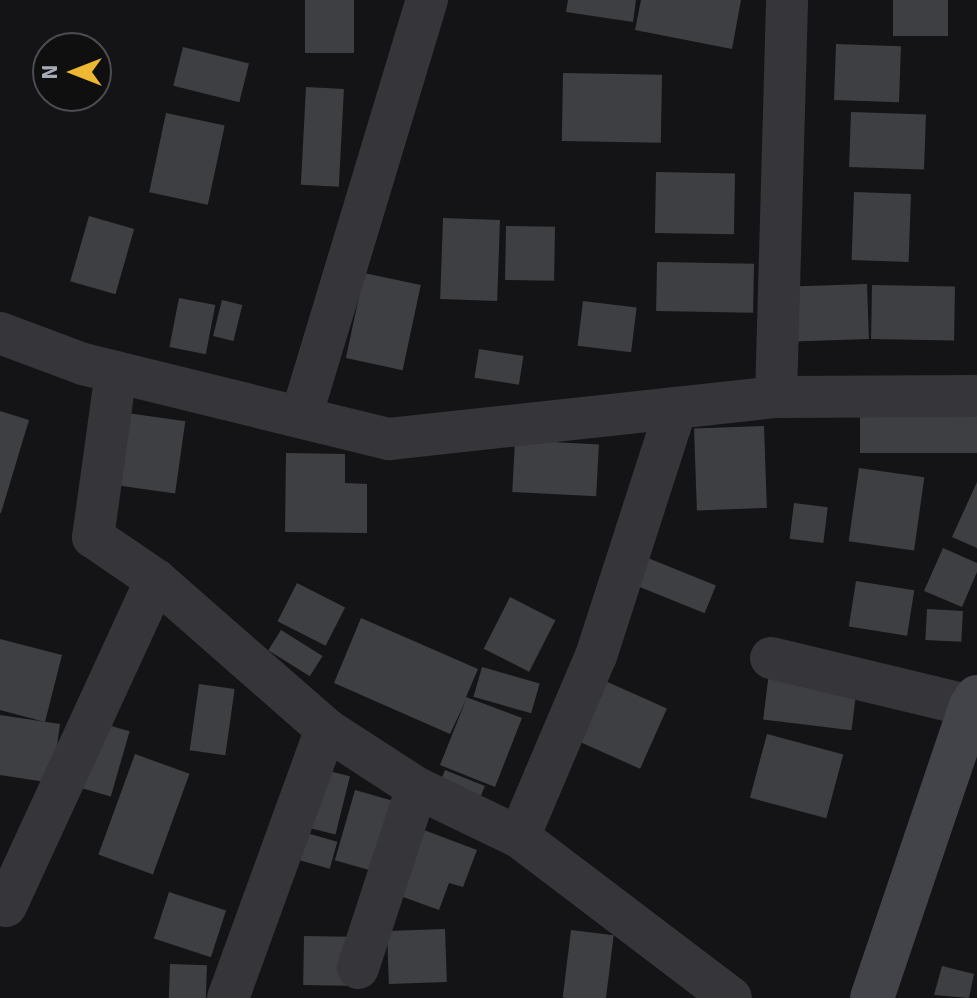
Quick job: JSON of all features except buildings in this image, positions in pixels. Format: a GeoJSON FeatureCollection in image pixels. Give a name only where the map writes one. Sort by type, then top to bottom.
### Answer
{"type":"FeatureCollection","features":[{"type":"Feature","properties":{"kind":"street"},"geometry":{"type":"LineString","coordinates":[[301,417],[427,0]]}},
{"type":"Feature","properties":{"kind":"street"},"geometry":{"type":"LineString","coordinates":[[776,397],[787,0]]}},
{"type":"Feature","properties":{"kind":"street"},"geometry":{"type":"LineString","coordinates":[[0,333],[83,364],[389,439],[776,397],[977,396]]}},
{"type":"Feature","properties":{"kind":"street"},"geometry":{"type":"LineString","coordinates":[[116,372],[93,537],[156,580],[326,729],[417,788],[519,837],[731,998]]}},
{"type":"Feature","properties":{"kind":"street"},"geometry":{"type":"LineString","coordinates":[[519,837],[596,656],[676,408]]}},
{"type":"Feature","properties":{"kind":"street"},"geometry":{"type":"LineString","coordinates":[[6,906],[156,580]]}},
{"type":"Feature","properties":{"kind":"street"},"geometry":{"type":"LineString","coordinates":[[771,658],[974,702],[872,998]]}},
{"type":"Feature","properties":{"kind":"street"},"geometry":{"type":"LineString","coordinates":[[228,998],[326,729]]}},
{"type":"Feature","properties":{"kind":"street"},"geometry":{"type":"LineString","coordinates":[[358,968],[417,788]]}}]}
